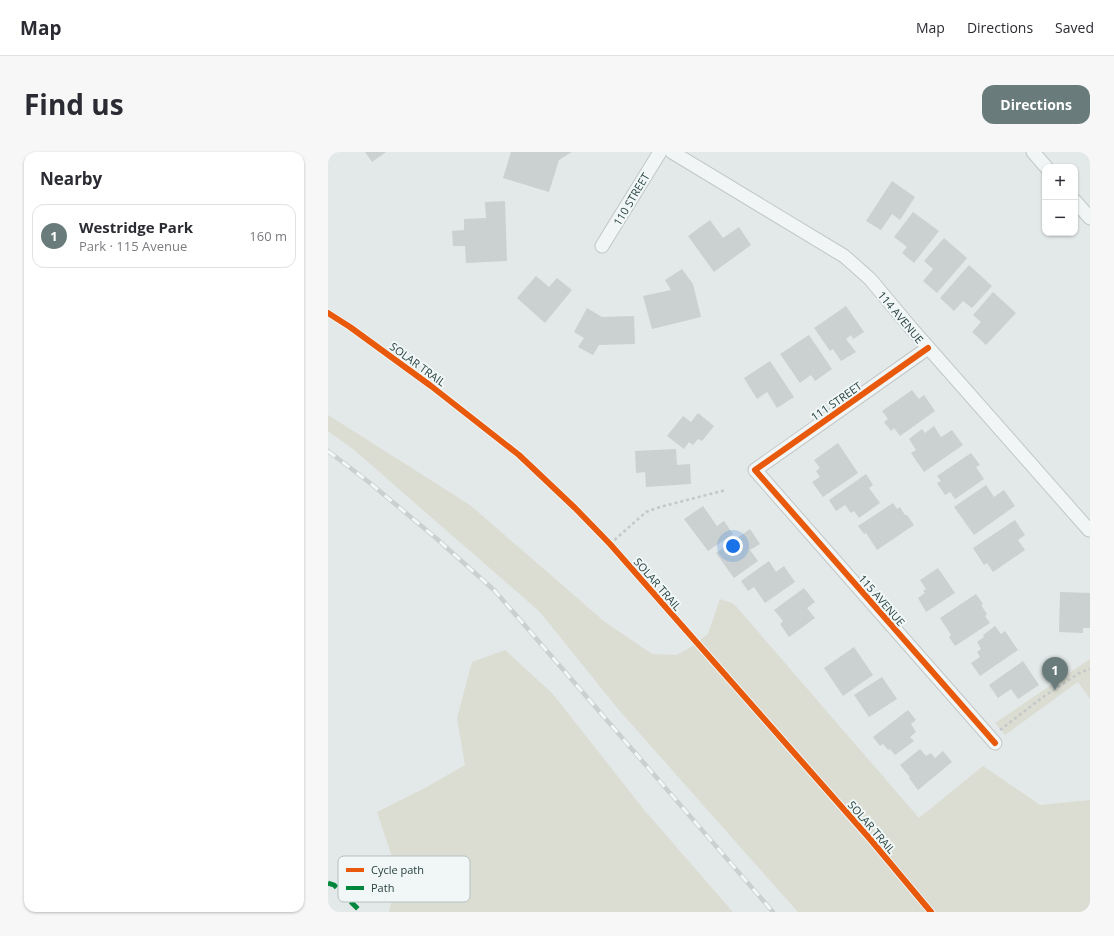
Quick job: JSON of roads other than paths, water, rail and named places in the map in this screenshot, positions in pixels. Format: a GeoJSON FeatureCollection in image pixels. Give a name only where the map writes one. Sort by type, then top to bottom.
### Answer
{"type":"FeatureCollection","features":[{"type":"Feature","properties":{"kind":"street","name":"110 STREET"},"geometry":{"type":"LineString","coordinates":[[602,246],[660,152]]}},
{"type":"Feature","properties":{"kind":"street","name":"114 AVENUE"},"geometry":{"type":"LineString","coordinates":[[672,152],[844,256],[870,279],[928,348],[1089,530]]}},
{"type":"Feature","properties":{"kind":"street"},"geometry":{"type":"LineString","coordinates":[[1033,152],[1043,164]]}},
{"type":"Feature","properties":{"kind":"street"},"geometry":{"type":"LineString","coordinates":[[1078,204],[1090,218]]}},
{"type":"Feature","properties":{"kind":"street","name":"111 STREET"},"geometry":{"type":"LineString","coordinates":[[755,470],[928,348]]}},
{"type":"Feature","properties":{"kind":"street","name":"115 AVENUE"},"geometry":{"type":"LineString","coordinates":[[755,470],[995,743]]}},
{"type":"Feature","properties":{"kind":"railway"},"geometry":{"type":"LineString","coordinates":[[328,451],[370,483],[437,539],[495,591],[773,912]]}},
{"type":"Feature","properties":{"kind":"place","name":"Westridge Park"},"geometry":{"type":"Point","coordinates":[1055,690]}}]}
